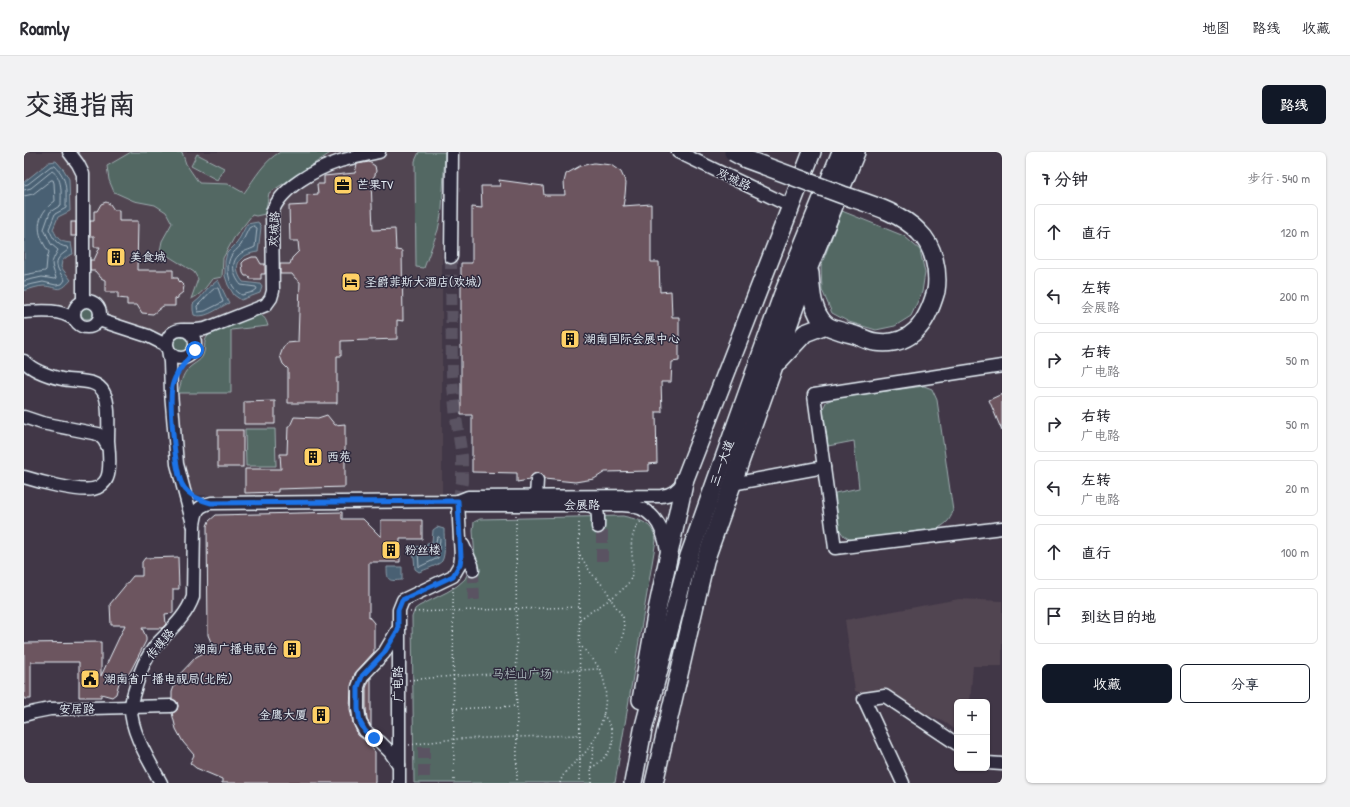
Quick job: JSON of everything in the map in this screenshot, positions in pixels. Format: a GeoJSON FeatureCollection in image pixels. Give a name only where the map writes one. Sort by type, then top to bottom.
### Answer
{"type":"FeatureCollection","features":[{"type":"Feature","properties":{"kind":"highway"},"geometry":{"type":"LineString","coordinates":[[733,152],[746,159],[906,220],[921,233],[930,249],[936,266],[938,280],[932,308],[920,327],[912,335],[901,340],[888,343],[874,342],[826,325],[817,313],[811,294],[810,267]]}},
{"type":"Feature","properties":{"kind":"highway"},"geometry":{"type":"LineString","coordinates":[[629,783],[647,663],[685,479],[812,152]]}},
{"type":"Feature","properties":{"kind":"highway","name":"三一大道"},"geometry":{"type":"LineString","coordinates":[[633,783],[643,730],[689,556],[782,296],[840,152]]}},
{"type":"Feature","properties":{"kind":"highway","name":"三一大道"},"geometry":{"type":"LineString","coordinates":[[655,781],[705,561],[810,267],[856,152]]}},
{"type":"Feature","properties":{"kind":"highway"},"geometry":{"type":"LineString","coordinates":[[774,367],[805,333],[826,325]]}},
{"type":"Feature","properties":{"kind":"street"},"geometry":{"type":"LineString","coordinates":[[69,152],[83,174],[80,304],[73,314],[74,318]]}},
{"type":"Feature","properties":{"kind":"street","name":"欢城路"},"geometry":{"type":"LineString","coordinates":[[148,336],[159,336],[179,331],[205,329],[266,305],[271,298],[273,291],[272,213],[280,198],[300,181],[324,168],[339,162],[379,152]]}},
{"type":"Feature","properties":{"kind":"street"},"geometry":{"type":"LineString","coordinates":[[451,257],[452,152]]}},
{"type":"Feature","properties":{"kind":"street","name":"欢城路"},"geometry":{"type":"LineString","coordinates":[[678,152],[790,206]]}},
{"type":"Feature","properties":{"kind":"street"},"geometry":{"type":"LineString","coordinates":[[24,312],[57,312],[67,310],[80,304],[92,302],[98,308],[100,316],[99,320],[93,326],[84,328],[80,326],[74,318],[67,314],[57,312]]}},
{"type":"Feature","properties":{"kind":"street"},"geometry":{"type":"LineString","coordinates":[[99,320],[148,336],[164,344],[168,349],[173,356],[177,358],[185,358],[194,350],[194,338],[192,334],[179,331],[168,340],[168,349],[176,459],[194,525]]}},
{"type":"Feature","properties":{"kind":"street"},"geometry":{"type":"LineString","coordinates":[[171,392],[177,373],[194,350],[205,329]]}},
{"type":"Feature","properties":{"kind":"street"},"geometry":{"type":"LineString","coordinates":[[24,361],[28,365],[43,373],[62,379],[98,385],[104,392],[107,401],[108,424],[107,478],[102,485],[94,489],[83,490],[24,478]]}},
{"type":"Feature","properties":{"kind":"street"},"geometry":{"type":"LineString","coordinates":[[1002,366],[814,395],[835,548],[1002,528]]}},
{"type":"Feature","properties":{"kind":"street"},"geometry":{"type":"LineString","coordinates":[[24,417],[49,425],[98,434],[104,440],[108,448]]}},
{"type":"Feature","properties":{"kind":"street"},"geometry":{"type":"LineString","coordinates":[[98,434],[104,430],[108,424]]}},
{"type":"Feature","properties":{"kind":"street"},"geometry":{"type":"LineString","coordinates":[[732,484],[824,467]]}},
{"type":"Feature","properties":{"kind":"street","name":"会展路"},"geometry":{"type":"LineString","coordinates":[[211,503],[458,501],[468,497],[536,499],[668,495],[676,491],[685,479]]}},
{"type":"Feature","properties":{"kind":"street"},"geometry":{"type":"LineString","coordinates":[[536,499],[537,480]]}},
{"type":"Feature","properties":{"kind":"street"},"geometry":{"type":"LineString","coordinates":[[183,486],[204,502],[211,503]]}},
{"type":"Feature","properties":{"kind":"street","name":"会展路"},"geometry":{"type":"LineString","coordinates":[[458,501],[467,505],[516,505],[536,499],[584,505],[628,505],[641,508],[648,512]]}},
{"type":"Feature","properties":{"kind":"street"},"geometry":{"type":"LineString","coordinates":[[398,613],[402,600],[453,576],[460,564],[458,501]]}},
{"type":"Feature","properties":{"kind":"street"},"geometry":{"type":"LineString","coordinates":[[194,525],[195,514],[198,509],[203,505],[211,503]]}},
{"type":"Feature","properties":{"kind":"street"},"geometry":{"type":"LineString","coordinates":[[584,505],[595,507],[598,512],[600,527],[603,511],[609,505]]}},
{"type":"Feature","properties":{"kind":"street"},"geometry":{"type":"LineString","coordinates":[[648,512],[656,520],[665,537],[667,564]]}},
{"type":"Feature","properties":{"kind":"street","name":"传媒路"},"geometry":{"type":"LineString","coordinates":[[161,783],[140,742],[134,725],[131,708],[138,678],[148,656],[175,626],[190,606],[192,597],[194,525]]}},
{"type":"Feature","properties":{"kind":"street"},"geometry":{"type":"LineString","coordinates":[[460,540],[473,570]]}},
{"type":"Feature","properties":{"kind":"street","name":"广电路"},"geometry":{"type":"LineString","coordinates":[[397,776],[399,746],[398,613]]}},
{"type":"Feature","properties":{"kind":"street"},"geometry":{"type":"LineString","coordinates":[[397,776],[385,747],[365,731],[360,722],[358,709],[358,687],[362,676],[384,653],[398,630]]}},
{"type":"Feature","properties":{"kind":"street"},"geometry":{"type":"LineString","coordinates":[[903,783],[864,698],[885,696],[954,742]]}},
{"type":"Feature","properties":{"kind":"street","name":"安居路"},"geometry":{"type":"LineString","coordinates":[[24,715],[50,710],[171,706]]}},
{"type":"Feature","properties":{"kind":"street"},"geometry":{"type":"LineString","coordinates":[[24,709],[50,710]]}},
{"type":"Feature","properties":{"kind":"street"},"geometry":{"type":"LineString","coordinates":[[990,763],[1002,764]]}},
{"type":"Feature","properties":{"kind":"path"},"geometry":{"type":"LineString","coordinates":[[516,505],[517,783]]}},
{"type":"Feature","properties":{"kind":"path"},"geometry":{"type":"LineString","coordinates":[[580,783],[579,554],[584,505]]}},
{"type":"Feature","properties":{"kind":"path"},"geometry":{"type":"LineString","coordinates":[[580,619],[610,598],[629,582],[632,574],[631,539],[634,530],[648,512]]}},
{"type":"Feature","properties":{"kind":"path"},"geometry":{"type":"LineString","coordinates":[[579,554],[584,564],[607,590],[610,598],[623,617],[624,629],[622,642],[616,654]]}},
{"type":"Feature","properties":{"kind":"path"},"geometry":{"type":"LineString","coordinates":[[453,576],[454,783]]}},
{"type":"Feature","properties":{"kind":"path"},"geometry":{"type":"LineString","coordinates":[[398,613],[580,607]]}},
{"type":"Feature","properties":{"kind":"path"},"geometry":{"type":"LineString","coordinates":[[560,783],[564,774],[580,759],[594,741],[601,726],[604,714],[605,690],[602,675],[595,662],[580,645]]}},
{"type":"Feature","properties":{"kind":"path"},"geometry":{"type":"LineString","coordinates":[[398,682],[453,676],[599,670]]}},
{"type":"Feature","properties":{"kind":"path"},"geometry":{"type":"LineString","coordinates":[[453,709],[517,706]]}},
{"type":"Feature","properties":{"kind":"path"},"geometry":{"type":"LineString","coordinates":[[591,768],[600,762],[607,754],[612,746],[614,738],[612,729],[604,714]]}},
{"type":"Feature","properties":{"kind":"path"},"geometry":{"type":"LineString","coordinates":[[399,746],[454,739],[580,734]]}},
{"type":"Feature","properties":{"kind":"path"},"geometry":{"type":"LineString","coordinates":[[592,783],[591,768],[594,741]]}},
{"type":"Feature","properties":{"kind":"shaded area"},"geometry":{"type":"Polygon","coordinates":[[[24,152],[442,152],[442,497],[181,495],[167,359],[160,347],[103,325],[95,329],[86,330],[80,329],[67,320],[57,316],[24,317],[24,152]]]}},
{"type":"Feature","properties":{"kind":"shaded area"},"geometry":{"type":"Polygon","coordinates":[[[959,599],[1002,601],[1002,666],[973,666],[970,699],[954,699],[954,729],[942,720],[855,691],[845,620],[959,599]]]}},
{"type":"Feature","properties":{"kind":"green space"},"geometry":{"type":"Polygon","coordinates":[[[131,152],[182,152],[186,164],[199,183],[228,184],[244,193],[264,165],[280,152],[332,152],[269,193],[265,214],[256,216],[252,215],[234,238],[223,258],[222,277],[212,279],[200,293],[191,299],[198,279],[194,272],[160,251],[162,241],[172,223],[166,212],[155,205],[134,201],[114,192],[109,180],[107,166],[131,152]]]}},
{"type":"Feature","properties":{"kind":"green space"},"geometry":{"type":"Polygon","coordinates":[[[419,152],[445,152],[442,210],[438,230],[424,268],[416,267],[415,161],[419,152]]]}},
{"type":"Feature","properties":{"kind":"green space"},"geometry":{"type":"Polygon","coordinates":[[[197,154],[224,168],[217,180],[191,166],[197,154]]]}},
{"type":"Feature","properties":{"kind":"green space"},"geometry":{"type":"Polygon","coordinates":[[[842,211],[904,236],[920,250],[925,273],[922,292],[911,316],[895,326],[876,330],[849,322],[832,313],[822,290],[821,266],[842,211]]]}},
{"type":"Feature","properties":{"kind":"green space"},"geometry":{"type":"Polygon","coordinates":[[[87,307],[91,309],[93,313],[91,317],[87,319],[83,317],[81,313],[83,309],[87,307]]]}},
{"type":"Feature","properties":{"kind":"green space"},"geometry":{"type":"Polygon","coordinates":[[[258,314],[264,318],[268,326],[231,330],[231,393],[178,393],[185,373],[202,357],[205,341],[211,333],[258,314]]]}},
{"type":"Feature","properties":{"kind":"green space"},"geometry":{"type":"Polygon","coordinates":[[[182,334],[189,337],[192,344],[189,351],[182,354],[175,351],[172,344],[175,337],[182,334]]]}},
{"type":"Feature","properties":{"kind":"green space"},"geometry":{"type":"Polygon","coordinates":[[[924,386],[932,389],[937,400],[953,511],[952,514],[947,522],[936,529],[851,540],[844,536],[839,529],[835,493],[859,488],[854,441],[828,446],[823,409],[826,402],[835,398],[924,386]]]}},
{"type":"Feature","properties":{"kind":"green space"},"geometry":{"type":"Polygon","coordinates":[[[245,429],[275,429],[276,466],[246,466],[245,429]]]}},
{"type":"Feature","properties":{"kind":"green space","name":"马栏山广场"},"geometry":{"type":"Polygon","coordinates":[[[623,516],[644,522],[651,529],[656,540],[615,783],[414,783],[412,617],[415,609],[419,606],[447,592],[465,579],[475,558],[473,531],[474,522],[480,519],[623,516]]]}},
{"type":"Feature","properties":{"kind":"water"},"geometry":{"type":"Polygon","coordinates":[[[56,161],[64,170],[69,179],[70,211],[58,217],[53,229],[59,239],[64,242],[71,243],[73,254],[62,261],[61,267],[71,280],[64,287],[58,289],[42,286],[24,291],[24,182],[49,162],[56,161]]]}},
{"type":"Feature","properties":{"kind":"water"},"geometry":{"type":"Polygon","coordinates":[[[258,222],[261,227],[258,252],[242,258],[239,261],[237,270],[243,282],[260,284],[262,287],[260,293],[241,300],[234,295],[228,285],[225,276],[225,261],[227,253],[237,243],[247,224],[258,222]]]}},
{"type":"Feature","properties":{"kind":"water"},"geometry":{"type":"Polygon","coordinates":[[[218,280],[229,303],[203,316],[194,315],[193,304],[218,280]]]}},
{"type":"Feature","properties":{"kind":"water"},"geometry":{"type":"Polygon","coordinates":[[[437,527],[444,529],[444,550],[442,561],[419,572],[415,569],[413,547],[427,546],[427,543],[432,542],[433,530],[437,527]]]}},
{"type":"Feature","properties":{"kind":"water"},"geometry":{"type":"Polygon","coordinates":[[[387,567],[402,567],[402,580],[390,580],[388,578],[387,567]]]}},
{"type":"Feature","properties":{"kind":"building","name":"圣爵菲斯大酒店(欢城)"},"geometry":{"type":"Polygon","coordinates":[[[369,162],[375,166],[376,171],[371,181],[373,230],[395,229],[396,250],[402,251],[403,321],[397,320],[397,339],[341,341],[341,356],[337,356],[337,403],[288,403],[288,369],[283,364],[280,356],[287,343],[298,342],[300,282],[292,274],[280,274],[280,264],[290,264],[292,258],[299,251],[298,241],[290,241],[289,206],[307,205],[307,195],[318,194],[317,184],[324,184],[324,176],[355,173],[357,164],[369,162]]]}},
{"type":"Feature","properties":{"kind":"building","name":"湖南国际会展中心"},"geometry":{"type":"Polygon","coordinates":[[[594,163],[611,165],[621,172],[626,183],[623,206],[651,204],[651,262],[659,262],[660,292],[671,291],[672,317],[679,317],[679,361],[672,362],[671,382],[661,382],[662,412],[656,412],[657,463],[649,464],[649,471],[605,472],[594,479],[575,482],[544,479],[541,474],[538,473],[531,476],[529,480],[517,482],[517,473],[472,472],[472,415],[461,415],[461,263],[472,263],[472,207],[482,208],[481,186],[500,186],[499,180],[543,186],[544,195],[565,195],[564,182],[566,174],[580,166],[594,163]]]}},
{"type":"Feature","properties":{"kind":"building","name":"美食城"},"geometry":{"type":"Polygon","coordinates":[[[106,202],[110,204],[114,210],[119,210],[119,221],[138,221],[137,270],[173,270],[173,278],[178,278],[184,286],[183,292],[178,296],[178,298],[175,299],[175,306],[163,306],[153,314],[142,313],[137,305],[127,305],[127,299],[118,298],[118,292],[105,292],[105,280],[95,271],[90,271],[90,260],[94,260],[100,247],[94,247],[94,236],[90,236],[90,221],[94,221],[94,211],[97,211],[101,204],[106,202]]]}},
{"type":"Feature","properties":{"kind":"building"},"geometry":{"type":"Polygon","coordinates":[[[71,222],[76,222],[76,236],[71,236],[71,222]]]}},
{"type":"Feature","properties":{"kind":"building"},"geometry":{"type":"Polygon","coordinates":[[[252,257],[257,257],[261,264],[265,264],[265,274],[261,274],[261,279],[250,279],[249,276],[245,276],[243,273],[242,263],[252,257]]]}},
{"type":"Feature","properties":{"kind":"building"},"geometry":{"type":"Polygon","coordinates":[[[1002,394],[1002,431],[989,400],[1002,394]]]}},
{"type":"Feature","properties":{"kind":"building"},"geometry":{"type":"Polygon","coordinates":[[[275,401],[275,424],[244,424],[244,402],[275,401]]]}},
{"type":"Feature","properties":{"kind":"building","name":"西苑"},"geometry":{"type":"Polygon","coordinates":[[[327,415],[335,425],[345,424],[345,487],[278,489],[278,492],[245,493],[245,469],[281,469],[280,454],[287,454],[288,426],[290,426],[294,417],[318,418],[327,415]]]}},
{"type":"Feature","properties":{"kind":"building"},"geometry":{"type":"Polygon","coordinates":[[[218,430],[243,430],[243,467],[218,467],[218,430]]]}},
{"type":"Feature","properties":{"kind":"building","name":"湖南广播电视台"},"geometry":{"type":"Polygon","coordinates":[[[342,512],[342,519],[363,519],[381,537],[381,520],[422,520],[422,539],[400,539],[400,562],[369,562],[369,617],[374,623],[374,652],[355,673],[351,687],[350,709],[353,723],[358,735],[371,745],[375,752],[375,783],[222,783],[222,779],[196,768],[190,763],[194,755],[183,742],[176,729],[172,713],[177,710],[178,706],[177,702],[172,699],[172,692],[178,676],[196,657],[213,647],[208,635],[207,526],[209,521],[216,515],[342,512]]]}},
{"type":"Feature","properties":{"kind":"building"},"geometry":{"type":"Polygon","coordinates":[[[178,557],[179,589],[173,589],[173,613],[165,614],[166,624],[162,628],[142,628],[146,641],[128,676],[121,675],[116,694],[112,697],[101,694],[101,697],[79,697],[79,662],[31,662],[31,699],[24,699],[24,643],[101,642],[101,676],[125,625],[111,625],[110,604],[133,576],[142,576],[142,562],[145,558],[178,557]]]}},
{"type":"Feature","properties":{"kind":"building"},"geometry":{"type":"Polygon","coordinates":[[[371,677],[371,726],[367,720],[366,688],[371,677]]]}},
{"type":"Feature","properties":{"kind":"tunnel"},"geometry":{"type":"LineString","coordinates":[[451,257],[452,375],[456,418],[462,456],[462,482],[458,501]]}},
{"type":"Feature","properties":{"kind":"tunnel"},"geometry":{"type":"LineString","coordinates":[[602,527],[602,561]]}},
{"type":"Feature","properties":{"kind":"tunnel"},"geometry":{"type":"LineString","coordinates":[[473,570],[474,606]]}},
{"type":"Feature","properties":{"kind":"tunnel"},"geometry":{"type":"LineString","coordinates":[[424,747],[424,783]]}},
{"type":"Feature","properties":{"kind":"place","name":"芒果TV"},"geometry":{"type":"Point","coordinates":[343,185]}},
{"type":"Feature","properties":{"kind":"place","name":"美食城"},"geometry":{"type":"Point","coordinates":[116,257]}},
{"type":"Feature","properties":{"kind":"place","name":"圣爵菲斯大酒店(欢城)"},"geometry":{"type":"Point","coordinates":[351,282]}},
{"type":"Feature","properties":{"kind":"place","name":"湖南国际会展中心"},"geometry":{"type":"Point","coordinates":[570,339]}},
{"type":"Feature","properties":{"kind":"place","name":"西苑"},"geometry":{"type":"Point","coordinates":[313,457]}},
{"type":"Feature","properties":{"kind":"place","name":"粉丝楼"},"geometry":{"type":"Point","coordinates":[391,550]}},
{"type":"Feature","properties":{"kind":"place","name":"湖南广播电视台"},"geometry":{"type":"Point","coordinates":[292,649]}},
{"type":"Feature","properties":{"kind":"place","name":"湖南省广播电视局(北院)"},"geometry":{"type":"Point","coordinates":[90,679]}},
{"type":"Feature","properties":{"kind":"place","name":"金鹰大厦"},"geometry":{"type":"Point","coordinates":[321,715]}},
{"type":"Feature","properties":{"kind":"route"},"geometry":{"type":"LineString","coordinates":[[195,350],[177,373],[171,392],[175,454],[183,486],[204,502],[458,501],[461,558],[458,569],[453,576],[402,600],[398,610],[398,630],[384,653],[367,670],[360,681],[358,687],[358,709],[360,722],[365,731],[374,738]]}}]}
